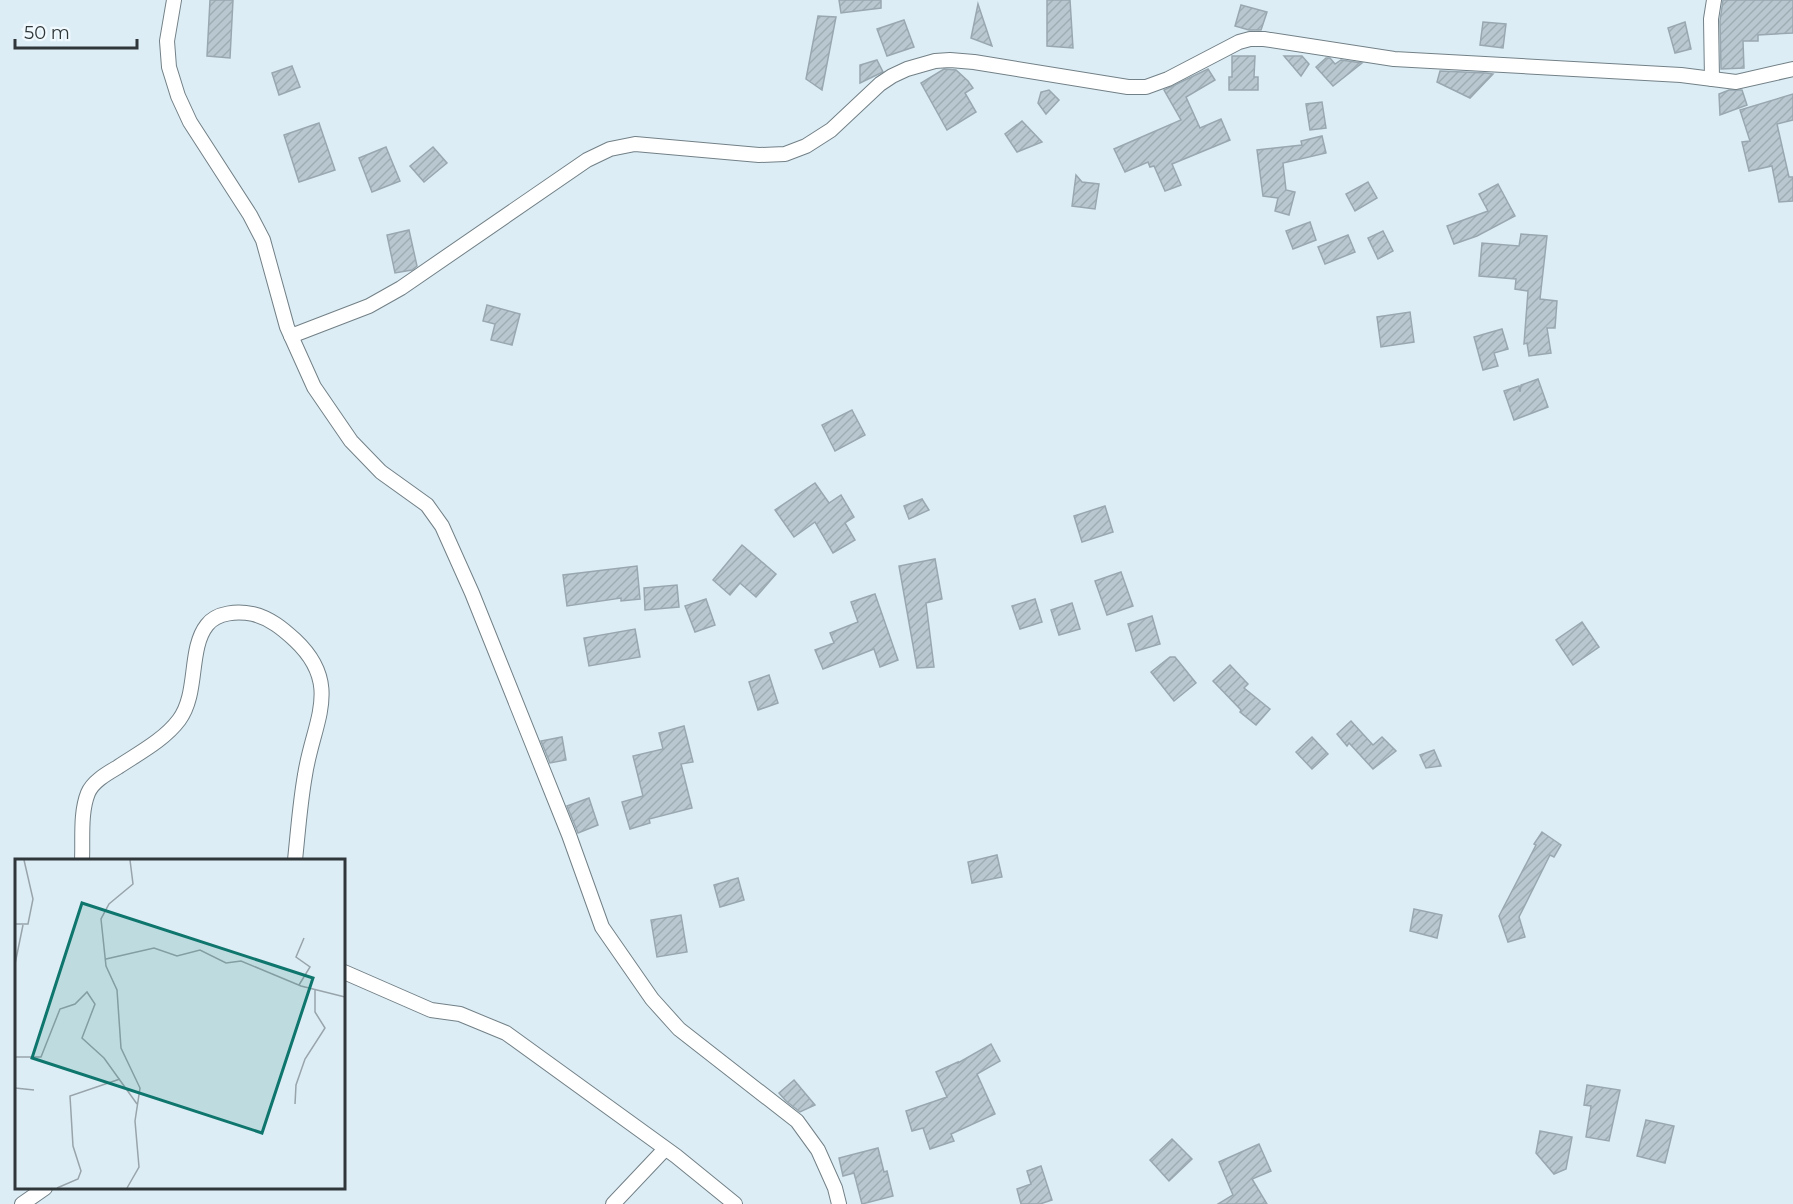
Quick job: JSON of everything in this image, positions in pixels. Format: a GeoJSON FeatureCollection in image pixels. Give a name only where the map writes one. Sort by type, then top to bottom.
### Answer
{"type":"FeatureCollection","features":[{"type":"Feature","properties":{"kind":"street"},"geometry":{"type":"LineString","coordinates":[[174,0],[167,41],[169,67],[178,96],[190,122],[250,215],[263,240],[287,327],[314,387],[351,441],[381,472],[427,505],[442,526],[472,593],[564,824],[602,927],[652,999],[679,1029],[797,1121],[818,1150],[835,1188],[839,1204]]}},
{"type":"Feature","properties":{"kind":"street"},"geometry":{"type":"LineString","coordinates":[[1712,79],[1711,19],[1714,0]]}},
{"type":"Feature","properties":{"kind":"street"},"geometry":{"type":"LineString","coordinates":[[291,336],[369,306],[401,288],[587,160],[610,149],[635,144],[759,155],[785,154],[806,146],[831,130],[880,84],[907,69],[935,61],[974,62],[1128,87],[1146,87],[1168,80],[1239,42],[1264,39],[1394,59],[1681,75],[1736,81],[1793,69]]}},
{"type":"Feature","properties":{"kind":"street"},"geometry":{"type":"LineString","coordinates":[[82,859],[84,810],[88,791],[98,781],[159,740],[178,722],[189,701],[195,660],[207,625],[220,615],[238,613],[260,616],[281,627],[305,649],[315,664],[320,680],[323,700],[305,772],[295,859]]}},
{"type":"Feature","properties":{"kind":"street"},"geometry":{"type":"LineString","coordinates":[[345,972],[431,1010],[460,1014],[506,1033],[665,1149],[735,1204]]}},
{"type":"Feature","properties":{"kind":"street"},"geometry":{"type":"LineString","coordinates":[[613,1204],[665,1149]]}},
{"type":"Feature","properties":{"kind":"street"},"geometry":{"type":"LineString","coordinates":[[22,1204],[44,1189]]}},
{"type":"Feature","properties":{"kind":"building"},"geometry":{"type":"Polygon","coordinates":[[[210,0],[233,0],[230,58],[207,56],[210,0]]]}},
{"type":"Feature","properties":{"kind":"building"},"geometry":{"type":"Polygon","coordinates":[[[839,0],[881,0],[881,8],[841,13],[839,0]]]}},
{"type":"Feature","properties":{"kind":"building"},"geometry":{"type":"Polygon","coordinates":[[[1047,0],[1070,0],[1073,48],[1047,46],[1047,0]]]}},
{"type":"Feature","properties":{"kind":"building"},"geometry":{"type":"Polygon","coordinates":[[[1723,0],[1793,0],[1793,33],[1758,35],[1758,41],[1743,41],[1744,68],[1721,69],[1720,21],[1723,0]]]}},
{"type":"Feature","properties":{"kind":"building"},"geometry":{"type":"Polygon","coordinates":[[[978,4],[992,46],[971,38],[978,4]]]}},
{"type":"Feature","properties":{"kind":"building"},"geometry":{"type":"Polygon","coordinates":[[[1241,5],[1267,12],[1261,30],[1249,30],[1235,26],[1241,5]]]}},
{"type":"Feature","properties":{"kind":"building"},"geometry":{"type":"Polygon","coordinates":[[[818,16],[836,17],[822,90],[806,79],[818,16]]]}},
{"type":"Feature","properties":{"kind":"building"},"geometry":{"type":"Polygon","coordinates":[[[904,20],[914,47],[887,56],[877,29],[904,20]]]}},
{"type":"Feature","properties":{"kind":"building"},"geometry":{"type":"Polygon","coordinates":[[[1483,22],[1506,24],[1503,48],[1480,45],[1483,22]]]}},
{"type":"Feature","properties":{"kind":"building"},"geometry":{"type":"Polygon","coordinates":[[[1685,22],[1691,49],[1675,53],[1668,28],[1685,22]]]}},
{"type":"Feature","properties":{"kind":"building"},"geometry":{"type":"Polygon","coordinates":[[[1232,56],[1255,56],[1254,77],[1258,77],[1258,90],[1229,90],[1229,77],[1232,77],[1232,56]]]}},
{"type":"Feature","properties":{"kind":"building"},"geometry":{"type":"Polygon","coordinates":[[[1284,56],[1302,56],[1309,64],[1301,76],[1284,56]]]}},
{"type":"Feature","properties":{"kind":"building"},"geometry":{"type":"Polygon","coordinates":[[[1326,58],[1330,58],[1335,64],[1341,60],[1362,63],[1333,86],[1316,67],[1326,58]]]}},
{"type":"Feature","properties":{"kind":"building"},"geometry":{"type":"Polygon","coordinates":[[[877,60],[883,72],[860,83],[860,65],[877,60]]]}},
{"type":"Feature","properties":{"kind":"building"},"geometry":{"type":"Polygon","coordinates":[[[292,66],[300,87],[279,95],[272,73],[292,66]]]}},
{"type":"Feature","properties":{"kind":"building"},"geometry":{"type":"Polygon","coordinates":[[[944,69],[956,70],[968,81],[973,88],[965,93],[976,112],[947,130],[921,83],[944,69]]]}},
{"type":"Feature","properties":{"kind":"building"},"geometry":{"type":"Polygon","coordinates":[[[1208,69],[1215,80],[1186,97],[1200,128],[1221,119],[1230,140],[1172,164],[1181,185],[1165,191],[1154,166],[1150,167],[1148,162],[1125,172],[1114,149],[1181,120],[1164,90],[1208,69]]]}},
{"type":"Feature","properties":{"kind":"building"},"geometry":{"type":"Polygon","coordinates":[[[1440,71],[1493,74],[1470,98],[1437,82],[1440,71]]]}},
{"type":"Feature","properties":{"kind":"building"},"geometry":{"type":"Polygon","coordinates":[[[1049,90],[1059,100],[1046,114],[1038,103],[1041,92],[1049,90]]]}},
{"type":"Feature","properties":{"kind":"building"},"geometry":{"type":"Polygon","coordinates":[[[1729,90],[1742,90],[1747,105],[1720,115],[1719,94],[1729,90]]]}},
{"type":"Feature","properties":{"kind":"building"},"geometry":{"type":"Polygon","coordinates":[[[1793,94],[1793,120],[1777,124],[1789,177],[1793,177],[1793,201],[1779,202],[1772,166],[1749,171],[1742,142],[1750,141],[1740,110],[1793,94]]]}},
{"type":"Feature","properties":{"kind":"building"},"geometry":{"type":"Polygon","coordinates":[[[1322,102],[1326,128],[1310,130],[1306,104],[1322,102]]]}},
{"type":"Feature","properties":{"kind":"building"},"geometry":{"type":"Polygon","coordinates":[[[1022,121],[1042,142],[1017,152],[1005,134],[1022,121]]]}},
{"type":"Feature","properties":{"kind":"building"},"geometry":{"type":"Polygon","coordinates":[[[319,123],[335,170],[299,182],[284,135],[319,123]]]}},
{"type":"Feature","properties":{"kind":"building"},"geometry":{"type":"Polygon","coordinates":[[[1322,136],[1326,153],[1283,163],[1286,190],[1295,192],[1289,215],[1275,211],[1278,198],[1263,196],[1257,150],[1302,145],[1301,141],[1322,136]]]}},
{"type":"Feature","properties":{"kind":"building"},"geometry":{"type":"Polygon","coordinates":[[[386,147],[400,181],[372,192],[359,158],[386,147]]]}},
{"type":"Feature","properties":{"kind":"building"},"geometry":{"type":"Polygon","coordinates":[[[433,147],[447,163],[424,182],[410,166],[433,147]]]}},
{"type":"Feature","properties":{"kind":"building"},"geometry":{"type":"Polygon","coordinates":[[[1076,175],[1082,182],[1099,184],[1095,209],[1072,206],[1076,175]]]}},
{"type":"Feature","properties":{"kind":"building"},"geometry":{"type":"Polygon","coordinates":[[[1368,182],[1377,198],[1355,211],[1346,194],[1368,182]]]}},
{"type":"Feature","properties":{"kind":"building"},"geometry":{"type":"Polygon","coordinates":[[[1498,184],[1515,216],[1477,236],[1454,244],[1447,226],[1488,211],[1479,194],[1498,184]]]}},
{"type":"Feature","properties":{"kind":"building"},"geometry":{"type":"Polygon","coordinates":[[[1310,222],[1316,240],[1293,249],[1286,231],[1310,222]]]}},
{"type":"Feature","properties":{"kind":"building"},"geometry":{"type":"Polygon","coordinates":[[[409,230],[417,266],[412,270],[395,273],[387,235],[409,230]]]}},
{"type":"Feature","properties":{"kind":"building"},"geometry":{"type":"Polygon","coordinates":[[[1383,231],[1393,251],[1378,259],[1368,238],[1383,231]]]}},
{"type":"Feature","properties":{"kind":"building"},"geometry":{"type":"Polygon","coordinates":[[[1521,234],[1547,236],[1540,299],[1557,301],[1555,328],[1547,328],[1551,353],[1529,356],[1527,343],[1524,344],[1528,291],[1515,289],[1516,279],[1479,276],[1482,243],[1519,246],[1521,234]]]}},
{"type":"Feature","properties":{"kind":"building"},"geometry":{"type":"Polygon","coordinates":[[[1348,235],[1355,252],[1325,264],[1318,247],[1348,235]]]}},
{"type":"Feature","properties":{"kind":"building"},"geometry":{"type":"Polygon","coordinates":[[[487,305],[520,314],[512,345],[491,340],[495,324],[483,321],[487,305]]]}},
{"type":"Feature","properties":{"kind":"building"},"geometry":{"type":"Polygon","coordinates":[[[1410,312],[1414,342],[1381,347],[1377,317],[1410,312]]]}},
{"type":"Feature","properties":{"kind":"building"},"geometry":{"type":"Polygon","coordinates":[[[1502,329],[1508,349],[1494,353],[1498,366],[1483,370],[1474,337],[1502,329]]]}},
{"type":"Feature","properties":{"kind":"building"},"geometry":{"type":"Polygon","coordinates":[[[1538,379],[1548,407],[1514,420],[1504,391],[1519,386],[1520,392],[1521,385],[1538,379]]]}},
{"type":"Feature","properties":{"kind":"building"},"geometry":{"type":"Polygon","coordinates":[[[852,410],[865,435],[835,451],[822,425],[852,410]]]}},
{"type":"Feature","properties":{"kind":"building"},"geometry":{"type":"Polygon","coordinates":[[[815,483],[829,503],[841,495],[854,517],[845,523],[855,540],[833,553],[815,522],[794,537],[775,510],[815,483]]]}},
{"type":"Feature","properties":{"kind":"building"},"geometry":{"type":"Polygon","coordinates":[[[922,499],[929,510],[909,519],[904,506],[922,499]]]}},
{"type":"Feature","properties":{"kind":"building"},"geometry":{"type":"Polygon","coordinates":[[[1105,506],[1113,532],[1082,542],[1074,516],[1105,506]]]}},
{"type":"Feature","properties":{"kind":"building"},"geometry":{"type":"Polygon","coordinates":[[[742,545],[776,574],[756,597],[740,583],[730,595],[713,580],[742,545]]]}},
{"type":"Feature","properties":{"kind":"building"},"geometry":{"type":"Polygon","coordinates":[[[935,559],[942,599],[926,603],[934,667],[917,668],[899,566],[935,559]]]}},
{"type":"Feature","properties":{"kind":"building"},"geometry":{"type":"Polygon","coordinates":[[[637,566],[640,599],[621,601],[621,598],[567,606],[563,575],[637,566]]]}},
{"type":"Feature","properties":{"kind":"building"},"geometry":{"type":"Polygon","coordinates":[[[1121,572],[1133,606],[1107,615],[1095,581],[1121,572]]]}},
{"type":"Feature","properties":{"kind":"building"},"geometry":{"type":"Polygon","coordinates":[[[677,585],[679,607],[645,610],[644,588],[677,585]]]}},
{"type":"Feature","properties":{"kind":"building"},"geometry":{"type":"Polygon","coordinates":[[[875,594],[898,660],[880,667],[874,649],[823,669],[815,650],[834,643],[830,633],[858,622],[851,602],[875,594]]]}},
{"type":"Feature","properties":{"kind":"building"},"geometry":{"type":"Polygon","coordinates":[[[706,599],[715,625],[695,632],[685,606],[706,599]]]}},
{"type":"Feature","properties":{"kind":"building"},"geometry":{"type":"Polygon","coordinates":[[[1035,599],[1042,622],[1020,629],[1012,606],[1035,599]]]}},
{"type":"Feature","properties":{"kind":"building"},"geometry":{"type":"Polygon","coordinates":[[[1072,603],[1080,629],[1059,635],[1051,610],[1072,603]]]}},
{"type":"Feature","properties":{"kind":"building"},"geometry":{"type":"Polygon","coordinates":[[[1152,616],[1160,644],[1136,651],[1128,624],[1152,616]]]}},
{"type":"Feature","properties":{"kind":"building"},"geometry":{"type":"Polygon","coordinates":[[[1582,622],[1599,647],[1573,665],[1556,640],[1582,622]]]}},
{"type":"Feature","properties":{"kind":"building"},"geometry":{"type":"Polygon","coordinates":[[[635,629],[640,657],[589,666],[584,638],[635,629]]]}},
{"type":"Feature","properties":{"kind":"building"},"geometry":{"type":"Polygon","coordinates":[[[1170,657],[1175,657],[1196,683],[1174,701],[1151,672],[1170,657]]]}},
{"type":"Feature","properties":{"kind":"building"},"geometry":{"type":"Polygon","coordinates":[[[1230,665],[1248,684],[1244,688],[1270,709],[1256,725],[1240,712],[1241,710],[1213,681],[1230,665]]]}},
{"type":"Feature","properties":{"kind":"building"},"geometry":{"type":"Polygon","coordinates":[[[769,675],[778,703],[758,710],[749,682],[769,675]]]}},
{"type":"Feature","properties":{"kind":"building"},"geometry":{"type":"Polygon","coordinates":[[[1351,721],[1373,745],[1382,737],[1396,751],[1373,769],[1349,743],[1347,746],[1337,734],[1351,721]]]}},
{"type":"Feature","properties":{"kind":"building"},"geometry":{"type":"Polygon","coordinates":[[[684,726],[693,762],[681,764],[692,808],[649,819],[650,823],[630,829],[622,802],[643,796],[633,756],[663,749],[659,733],[684,726]]]}},
{"type":"Feature","properties":{"kind":"building"},"geometry":{"type":"Polygon","coordinates":[[[562,737],[566,760],[550,763],[541,741],[562,737]]]}},
{"type":"Feature","properties":{"kind":"building"},"geometry":{"type":"Polygon","coordinates":[[[1312,737],[1328,754],[1312,769],[1296,752],[1312,737]]]}},
{"type":"Feature","properties":{"kind":"building"},"geometry":{"type":"Polygon","coordinates":[[[1434,750],[1441,766],[1426,768],[1420,755],[1434,750]]]}},
{"type":"Feature","properties":{"kind":"building"},"geometry":{"type":"Polygon","coordinates":[[[589,798],[598,825],[578,833],[567,806],[589,798]]]}},
{"type":"Feature","properties":{"kind":"building"},"geometry":{"type":"Polygon","coordinates":[[[1542,832],[1561,845],[1554,857],[1550,855],[1519,917],[1525,937],[1508,942],[1499,916],[1542,832]]]}},
{"type":"Feature","properties":{"kind":"building"},"geometry":{"type":"Polygon","coordinates":[[[997,855],[1002,877],[972,883],[968,862],[997,855]]]}},
{"type":"Feature","properties":{"kind":"building"},"geometry":{"type":"Polygon","coordinates":[[[738,878],[744,900],[720,907],[714,885],[738,878]]]}},
{"type":"Feature","properties":{"kind":"building"},"geometry":{"type":"Polygon","coordinates":[[[1414,909],[1442,915],[1437,938],[1410,931],[1414,909]]]}},
{"type":"Feature","properties":{"kind":"building"},"geometry":{"type":"Polygon","coordinates":[[[681,915],[687,952],[657,957],[651,920],[681,915]]]}},
{"type":"Feature","properties":{"kind":"building"},"geometry":{"type":"Polygon","coordinates":[[[991,1044],[1000,1061],[977,1074],[995,1114],[951,1134],[954,1141],[930,1149],[923,1128],[912,1131],[906,1111],[947,1097],[936,1072],[958,1063],[991,1044]]]}},
{"type":"Feature","properties":{"kind":"building"},"geometry":{"type":"Polygon","coordinates":[[[794,1080],[815,1105],[800,1112],[779,1093],[794,1080]]]}},
{"type":"Feature","properties":{"kind":"building"},"geometry":{"type":"Polygon","coordinates":[[[1587,1085],[1620,1090],[1609,1141],[1586,1137],[1591,1106],[1584,1105],[1587,1085]]]}},
{"type":"Feature","properties":{"kind":"building"},"geometry":{"type":"Polygon","coordinates":[[[1646,1120],[1674,1126],[1665,1163],[1637,1156],[1646,1120]]]}},
{"type":"Feature","properties":{"kind":"building"},"geometry":{"type":"Polygon","coordinates":[[[1540,1131],[1572,1137],[1566,1169],[1554,1174],[1536,1153],[1540,1131]]]}},
{"type":"Feature","properties":{"kind":"building"},"geometry":{"type":"Polygon","coordinates":[[[1172,1139],[1192,1159],[1169,1181],[1150,1160],[1172,1139]]]}},
{"type":"Feature","properties":{"kind":"building"},"geometry":{"type":"Polygon","coordinates":[[[1259,1144],[1271,1171],[1252,1179],[1267,1204],[1218,1204],[1233,1195],[1219,1162],[1259,1144]]]}},
{"type":"Feature","properties":{"kind":"building"},"geometry":{"type":"Polygon","coordinates":[[[878,1148],[893,1196],[862,1204],[854,1173],[843,1176],[839,1158],[878,1148]]]}},
{"type":"Feature","properties":{"kind":"building"},"geometry":{"type":"Polygon","coordinates":[[[1041,1166],[1052,1200],[1040,1204],[1021,1204],[1017,1189],[1031,1184],[1027,1171],[1041,1166]]]}}]}
